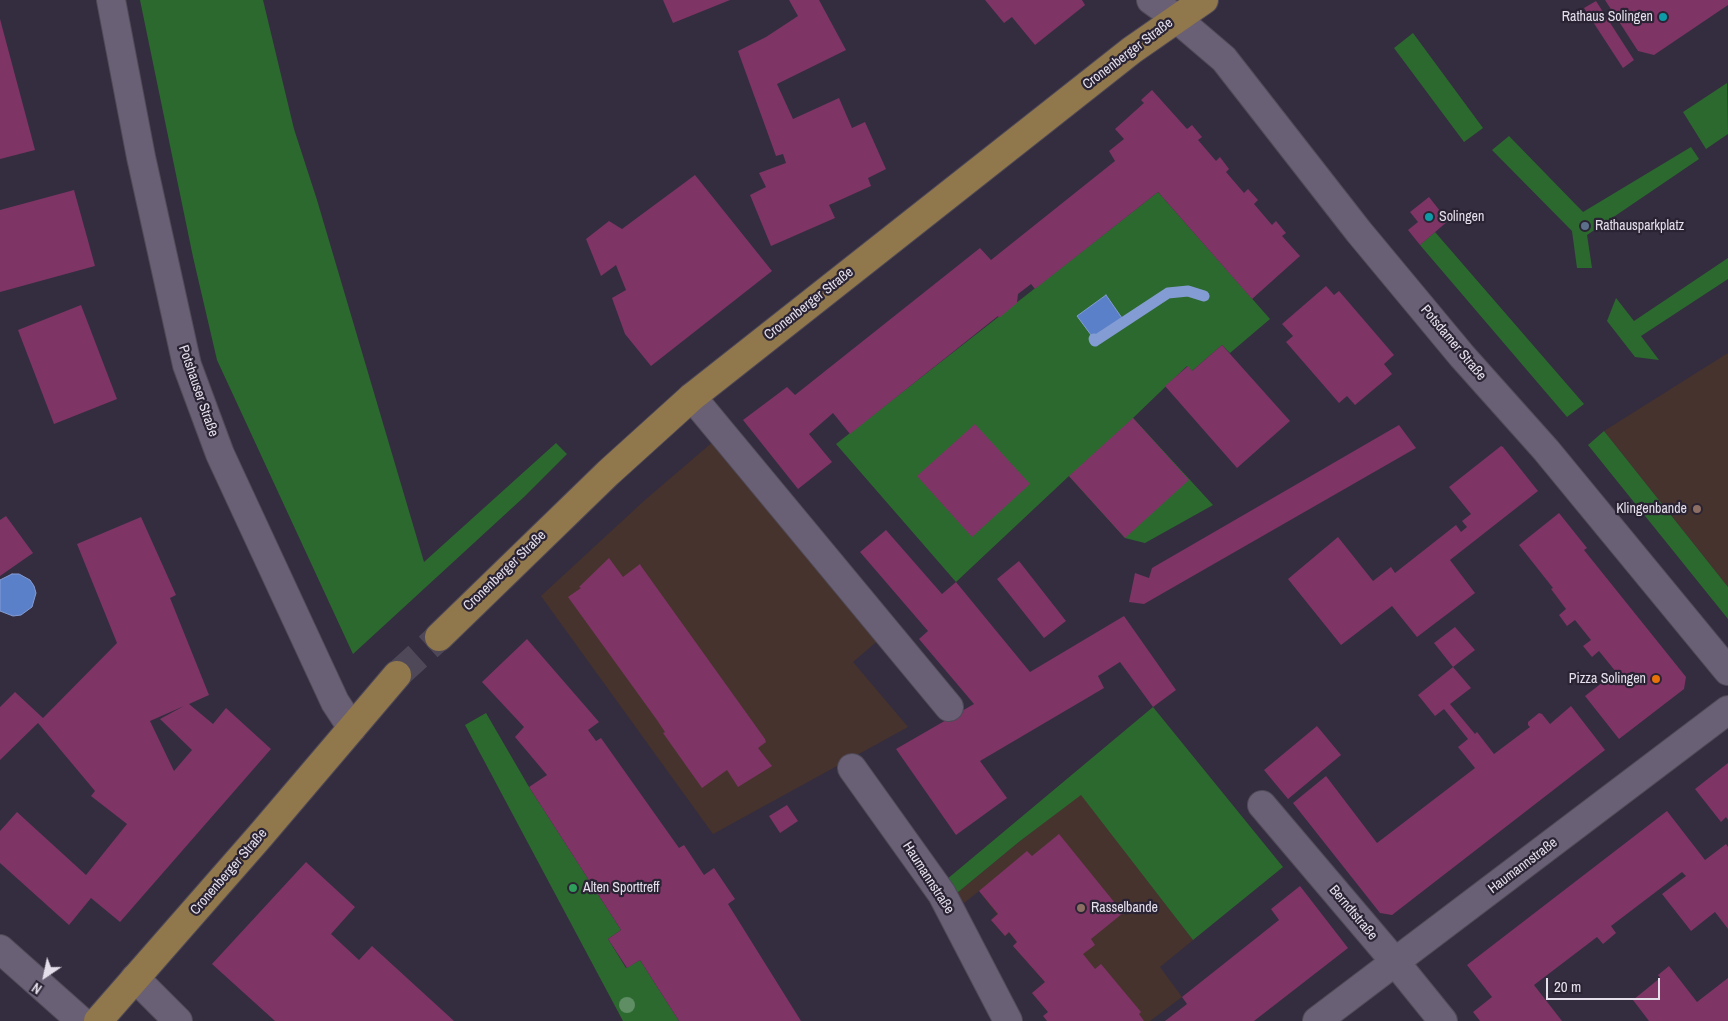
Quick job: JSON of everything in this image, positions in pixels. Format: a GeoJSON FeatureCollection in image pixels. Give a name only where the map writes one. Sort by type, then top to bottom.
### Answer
{"type":"FeatureCollection","features":[{"type":"Feature","properties":{"kind":"main road","name":"Cronenberger Straße"},"geometry":{"type":"LineString","coordinates":[[438,637],[608,473],[692,397],[1132,50],[1204,0]]}},
{"type":"Feature","properties":{"kind":"main road","name":"Cronenberger Straße"},"geometry":{"type":"LineString","coordinates":[[98,1021],[260,836],[397,675]]}},
{"type":"Feature","properties":{"kind":"street","name":"Potshauser Straße"},"geometry":{"type":"LineString","coordinates":[[111,0],[141,156],[187,365],[220,454],[335,702],[352,728]]}},
{"type":"Feature","properties":{"kind":"street","name":"Potsdamer Straße"},"geometry":{"type":"LineString","coordinates":[[1151,0],[1176,18],[1224,59],[1365,239],[1462,356],[1557,462],[1728,671]]}},
{"type":"Feature","properties":{"kind":"street"},"geometry":{"type":"LineString","coordinates":[[692,397],[949,707]]}},
{"type":"Feature","properties":{"kind":"street","name":"Haumannstraße"},"geometry":{"type":"LineString","coordinates":[[1317,1021],[1728,710]]}},
{"type":"Feature","properties":{"kind":"street","name":"Haumannstraße"},"geometry":{"type":"LineString","coordinates":[[852,768],[942,894],[1008,1021]]}},
{"type":"Feature","properties":{"kind":"street","name":"Berndtstraße"},"geometry":{"type":"LineString","coordinates":[[1262,805],[1443,1021]]}},
{"type":"Feature","properties":{"kind":"street"},"geometry":{"type":"LineString","coordinates":[[0,949],[81,1021]]}},
{"type":"Feature","properties":{"kind":"street"},"geometry":{"type":"LineString","coordinates":[[135,978],[178,1021]]}},
{"type":"Feature","properties":{"kind":"shaded area","name":"Klingenbande"},"geometry":{"type":"Polygon","coordinates":[[[1728,353],[1728,587],[1604,431],[1728,353]]]}},
{"type":"Feature","properties":{"kind":"shaded area"},"geometry":{"type":"Polygon","coordinates":[[[715,440],[882,637],[853,662],[908,727],[713,834],[541,596],[645,500],[715,440]]]}},
{"type":"Feature","properties":{"kind":"shaded area","name":"Rasselbande"},"geometry":{"type":"Polygon","coordinates":[[[1081,794],[1193,940],[1160,967],[1182,997],[1150,1021],[1047,1021],[1048,1012],[1032,993],[1045,982],[1013,946],[1017,942],[1009,933],[1005,936],[991,920],[997,914],[979,891],[964,903],[957,893],[1081,794]]]}},
{"type":"Feature","properties":{"kind":"green space"},"geometry":{"type":"Polygon","coordinates":[[[140,0],[263,0],[294,129],[317,200],[424,562],[556,443],[567,454],[524,497],[353,654],[217,360],[193,257],[140,0]]]}},
{"type":"Feature","properties":{"kind":"green space"},"geometry":{"type":"Polygon","coordinates":[[[1413,33],[1483,128],[1464,142],[1394,48],[1413,33]]]}},
{"type":"Feature","properties":{"kind":"green space"},"geometry":{"type":"Polygon","coordinates":[[[1727,83],[1728,134],[1706,149],[1683,112],[1727,83]]]}},
{"type":"Feature","properties":{"kind":"green space"},"geometry":{"type":"Polygon","coordinates":[[[1509,136],[1583,212],[1691,147],[1699,159],[1587,235],[1592,268],[1577,268],[1572,231],[1492,150],[1509,136]]]}},
{"type":"Feature","properties":{"kind":"green space"},"geometry":{"type":"Polygon","coordinates":[[[1158,192],[1270,319],[1230,353],[1222,345],[1192,371],[1187,366],[1133,418],[1213,505],[1145,543],[1125,538],[1069,476],[956,582],[836,444],[1158,192]]]}},
{"type":"Feature","properties":{"kind":"green space"},"geometry":{"type":"Polygon","coordinates":[[[1435,232],[1584,404],[1567,417],[1420,245],[1435,232]]]}},
{"type":"Feature","properties":{"kind":"green space"},"geometry":{"type":"Polygon","coordinates":[[[1728,258],[1728,279],[1641,336],[1659,360],[1635,357],[1607,321],[1616,298],[1634,321],[1728,258]]]}},
{"type":"Feature","properties":{"kind":"green space"},"geometry":{"type":"Polygon","coordinates":[[[1604,431],[1728,587],[1728,619],[1588,445],[1604,431]]]}},
{"type":"Feature","properties":{"kind":"green space"},"geometry":{"type":"Polygon","coordinates":[[[1153,707],[1283,867],[1193,940],[1081,795],[1020,841],[957,893],[946,880],[1153,707]]]}},
{"type":"Feature","properties":{"kind":"green space","name":"Alten Sporttreff"},"geometry":{"type":"Polygon","coordinates":[[[486,713],[529,787],[621,930],[608,939],[626,968],[640,960],[679,1021],[623,1021],[465,725],[486,713]]]}},
{"type":"Feature","properties":{"kind":"water"},"geometry":{"type":"Polygon","coordinates":[[[1106,295],[1122,318],[1094,339],[1077,316],[1106,295]]]}},
{"type":"Feature","properties":{"kind":"water"},"geometry":{"type":"Polygon","coordinates":[[[12,574],[19,574],[30,580],[36,593],[32,607],[21,615],[13,616],[0,611],[0,580],[12,574]]]}},
{"type":"Feature","properties":{"kind":"building"},"geometry":{"type":"Polygon","coordinates":[[[663,0],[730,0],[673,23],[663,0]]]}},
{"type":"Feature","properties":{"kind":"building"},"geometry":{"type":"Polygon","coordinates":[[[789,0],[819,0],[846,50],[777,84],[793,119],[839,98],[852,128],[865,122],[886,169],[868,178],[871,186],[829,205],[835,218],[771,246],[750,195],[766,187],[759,173],[786,163],[783,154],[776,156],[738,51],[766,37],[798,16],[789,0]]]}},
{"type":"Feature","properties":{"kind":"building"},"geometry":{"type":"Polygon","coordinates":[[[985,0],[1082,0],[1085,5],[1035,45],[1012,17],[1004,23],[985,0]]]}},
{"type":"Feature","properties":{"kind":"building","name":"Rathaus Solingen"},"geometry":{"type":"Polygon","coordinates":[[[1605,0],[1728,0],[1728,5],[1654,55],[1638,51],[1605,0]]]}},
{"type":"Feature","properties":{"kind":"building"},"geometry":{"type":"Polygon","coordinates":[[[1596,1],[1634,60],[1623,68],[1584,8],[1596,1]]]}},
{"type":"Feature","properties":{"kind":"building"},"geometry":{"type":"Polygon","coordinates":[[[0,19],[35,150],[0,159],[0,19]]]}},
{"type":"Feature","properties":{"kind":"building"},"geometry":{"type":"Polygon","coordinates":[[[1152,90],[1187,129],[1192,125],[1202,137],[1198,140],[1216,161],[1220,157],[1229,169],[1226,172],[1244,193],[1248,189],[1258,200],[1254,204],[1272,225],[1276,221],[1286,233],[1282,236],[1300,256],[1252,299],[1158,192],[1035,289],[1031,284],[1018,294],[1017,303],[999,318],[998,316],[850,434],[833,413],[809,434],[832,462],[798,489],[743,420],[787,387],[795,395],[980,248],[991,260],[1115,161],[1109,151],[1124,139],[1115,129],[1144,103],[1141,100],[1152,90]]]}},
{"type":"Feature","properties":{"kind":"building"},"geometry":{"type":"Polygon","coordinates":[[[695,175],[772,271],[651,366],[625,334],[612,298],[626,290],[616,265],[601,276],[586,239],[609,221],[622,229],[695,175]]]}},
{"type":"Feature","properties":{"kind":"building"},"geometry":{"type":"Polygon","coordinates":[[[74,190],[95,266],[0,292],[0,210],[74,190]]]}},
{"type":"Feature","properties":{"kind":"building"},"geometry":{"type":"Polygon","coordinates":[[[1429,197],[1448,221],[1420,245],[1408,230],[1418,222],[1410,212],[1429,197]]]}},
{"type":"Feature","properties":{"kind":"building"},"geometry":{"type":"Polygon","coordinates":[[[1326,286],[1334,295],[1339,291],[1394,355],[1384,364],[1392,374],[1355,405],[1347,396],[1339,403],[1286,342],[1293,336],[1282,324],[1326,286]]]}},
{"type":"Feature","properties":{"kind":"building"},"geometry":{"type":"Polygon","coordinates":[[[81,305],[117,399],[54,424],[18,330],[81,305]]]}},
{"type":"Feature","properties":{"kind":"building"},"geometry":{"type":"Polygon","coordinates":[[[1222,345],[1290,421],[1237,468],[1165,386],[1188,366],[1192,371],[1222,345]]]}},
{"type":"Feature","properties":{"kind":"building"},"geometry":{"type":"Polygon","coordinates":[[[1133,418],[1189,480],[1125,538],[1069,476],[1133,418]]]}},
{"type":"Feature","properties":{"kind":"building"},"geometry":{"type":"Polygon","coordinates":[[[975,424],[1030,484],[972,537],[917,476],[975,424]]]}},
{"type":"Feature","properties":{"kind":"building"},"geometry":{"type":"Polygon","coordinates":[[[1399,425],[1416,448],[1144,604],[1129,602],[1135,573],[1149,578],[1152,568],[1399,425]]]}},
{"type":"Feature","properties":{"kind":"building"},"geometry":{"type":"Polygon","coordinates":[[[1501,446],[1538,491],[1450,560],[1475,593],[1417,637],[1392,606],[1341,645],[1288,579],[1338,537],[1373,581],[1391,567],[1395,573],[1456,525],[1461,532],[1467,527],[1462,521],[1471,514],[1449,487],[1501,446]]]}},
{"type":"Feature","properties":{"kind":"building"},"geometry":{"type":"Polygon","coordinates":[[[1559,513],[1587,548],[1584,550],[1686,677],[1684,689],[1619,739],[1585,696],[1616,672],[1599,651],[1592,657],[1583,646],[1591,640],[1575,620],[1567,626],[1559,615],[1566,609],[1551,589],[1553,588],[1519,545],[1559,513]]]}},
{"type":"Feature","properties":{"kind":"building"},"geometry":{"type":"Polygon","coordinates":[[[6,516],[33,553],[0,576],[0,520],[6,516]]]}},
{"type":"Feature","properties":{"kind":"building"},"geometry":{"type":"Polygon","coordinates":[[[141,517],[176,595],[170,598],[209,695],[189,704],[213,724],[226,708],[271,749],[120,922],[91,898],[69,925],[0,863],[0,831],[17,812],[86,875],[127,824],[91,796],[95,791],[38,723],[0,760],[0,707],[15,692],[43,718],[117,643],[77,544],[141,517]],[[184,706],[150,721],[174,771],[192,750],[160,719],[184,706]]]}},
{"type":"Feature","properties":{"kind":"building"},"geometry":{"type":"Polygon","coordinates":[[[886,530],[942,594],[956,582],[1030,672],[1124,616],[1176,690],[1153,707],[1120,662],[1098,676],[1104,688],[980,761],[1007,798],[956,835],[896,749],[974,704],[919,639],[928,631],[860,552],[886,530]]]}},
{"type":"Feature","properties":{"kind":"building"},"geometry":{"type":"Polygon","coordinates":[[[609,558],[623,577],[640,564],[765,739],[766,742],[758,748],[772,766],[738,787],[727,770],[702,788],[663,733],[665,732],[657,720],[568,597],[581,588],[579,587],[609,558]]]}},
{"type":"Feature","properties":{"kind":"building"},"geometry":{"type":"Polygon","coordinates":[[[1019,561],[1066,621],[1044,638],[997,579],[1019,561]]]}},
{"type":"Feature","properties":{"kind":"building"},"geometry":{"type":"Polygon","coordinates":[[[1455,627],[1475,650],[1453,667],[1434,643],[1455,627]]]}},
{"type":"Feature","properties":{"kind":"building"},"geometry":{"type":"Polygon","coordinates":[[[527,639],[599,722],[588,730],[596,741],[601,738],[679,848],[684,845],[704,875],[714,868],[735,899],[728,904],[801,1021],[679,1021],[640,960],[627,968],[608,939],[621,930],[529,787],[547,775],[515,737],[524,727],[482,682],[527,639]]]}},
{"type":"Feature","properties":{"kind":"building"},"geometry":{"type":"Polygon","coordinates":[[[1453,667],[1471,688],[1450,704],[1475,734],[1477,732],[1494,754],[1530,727],[1528,722],[1539,713],[1550,724],[1571,706],[1605,750],[1392,915],[1380,913],[1293,803],[1326,776],[1377,843],[1475,768],[1458,747],[1468,739],[1444,709],[1435,716],[1418,695],[1453,667]]]}},
{"type":"Feature","properties":{"kind":"building"},"geometry":{"type":"Polygon","coordinates":[[[1317,726],[1341,755],[1288,799],[1264,770],[1317,726]]]}},
{"type":"Feature","properties":{"kind":"building"},"geometry":{"type":"Polygon","coordinates":[[[1728,763],[1728,820],[1726,817],[1721,822],[1695,789],[1728,763]]]}},
{"type":"Feature","properties":{"kind":"building"},"geometry":{"type":"Polygon","coordinates":[[[787,805],[798,821],[780,833],[769,816],[787,805]]]}},
{"type":"Feature","properties":{"kind":"building"},"geometry":{"type":"Polygon","coordinates":[[[1667,811],[1705,860],[1726,844],[1728,847],[1728,929],[1715,912],[1691,931],[1662,894],[1686,876],[1682,872],[1611,926],[1616,933],[1603,944],[1597,937],[1534,985],[1562,1021],[1480,1021],[1473,1012],[1492,997],[1467,965],[1667,811]]]}},
{"type":"Feature","properties":{"kind":"building"},"geometry":{"type":"Polygon","coordinates":[[[1059,834],[1123,913],[1091,939],[1095,945],[1083,954],[1095,969],[1101,964],[1141,1012],[1139,1014],[1144,1021],[1047,1021],[1043,1016],[1048,1012],[1032,993],[1045,982],[1013,946],[1017,942],[1009,932],[1005,936],[991,920],[998,914],[979,891],[1027,851],[1032,856],[1059,834]]]}},
{"type":"Feature","properties":{"kind":"building"},"geometry":{"type":"Polygon","coordinates":[[[306,862],[355,907],[331,934],[359,960],[372,946],[454,1021],[275,1021],[212,964],[306,862]]]}},
{"type":"Feature","properties":{"kind":"building"},"geometry":{"type":"Polygon","coordinates":[[[1300,886],[1348,948],[1254,1021],[1165,1021],[1187,1004],[1182,997],[1279,920],[1271,909],[1300,886]]]}},
{"type":"Feature","properties":{"kind":"building"},"geometry":{"type":"Polygon","coordinates":[[[1669,966],[1697,1002],[1728,978],[1728,1021],[1649,1021],[1633,1000],[1660,978],[1658,975],[1669,966]]]}},
{"type":"Feature","properties":{"kind":"waterway"},"geometry":{"type":"LineString","coordinates":[[1094,339],[1095,341],[1168,293],[1188,291],[1204,296]]}},
{"type":"Feature","properties":{"kind":"tunnel"},"geometry":{"type":"LineString","coordinates":[[397,675],[439,637]]}},
{"type":"Feature","properties":{"kind":"place","name":"Rathaus Solingen"},"geometry":{"type":"Point","coordinates":[1663,17]}},
{"type":"Feature","properties":{"kind":"place","name":"Solingen"},"geometry":{"type":"Point","coordinates":[1429,217]}},
{"type":"Feature","properties":{"kind":"place","name":"Rathausparkplatz"},"geometry":{"type":"Point","coordinates":[1585,226]}},
{"type":"Feature","properties":{"kind":"place","name":"Klingenbande"},"geometry":{"type":"Point","coordinates":[1697,509]}},
{"type":"Feature","properties":{"kind":"place","name":"Pizza Solingen"},"geometry":{"type":"Point","coordinates":[1656,679]}},
{"type":"Feature","properties":{"kind":"place","name":"Alten Sporttreff"},"geometry":{"type":"Point","coordinates":[573,888]}},
{"type":"Feature","properties":{"kind":"place","name":"Rasselbande"},"geometry":{"type":"Point","coordinates":[1081,908]}}]}
